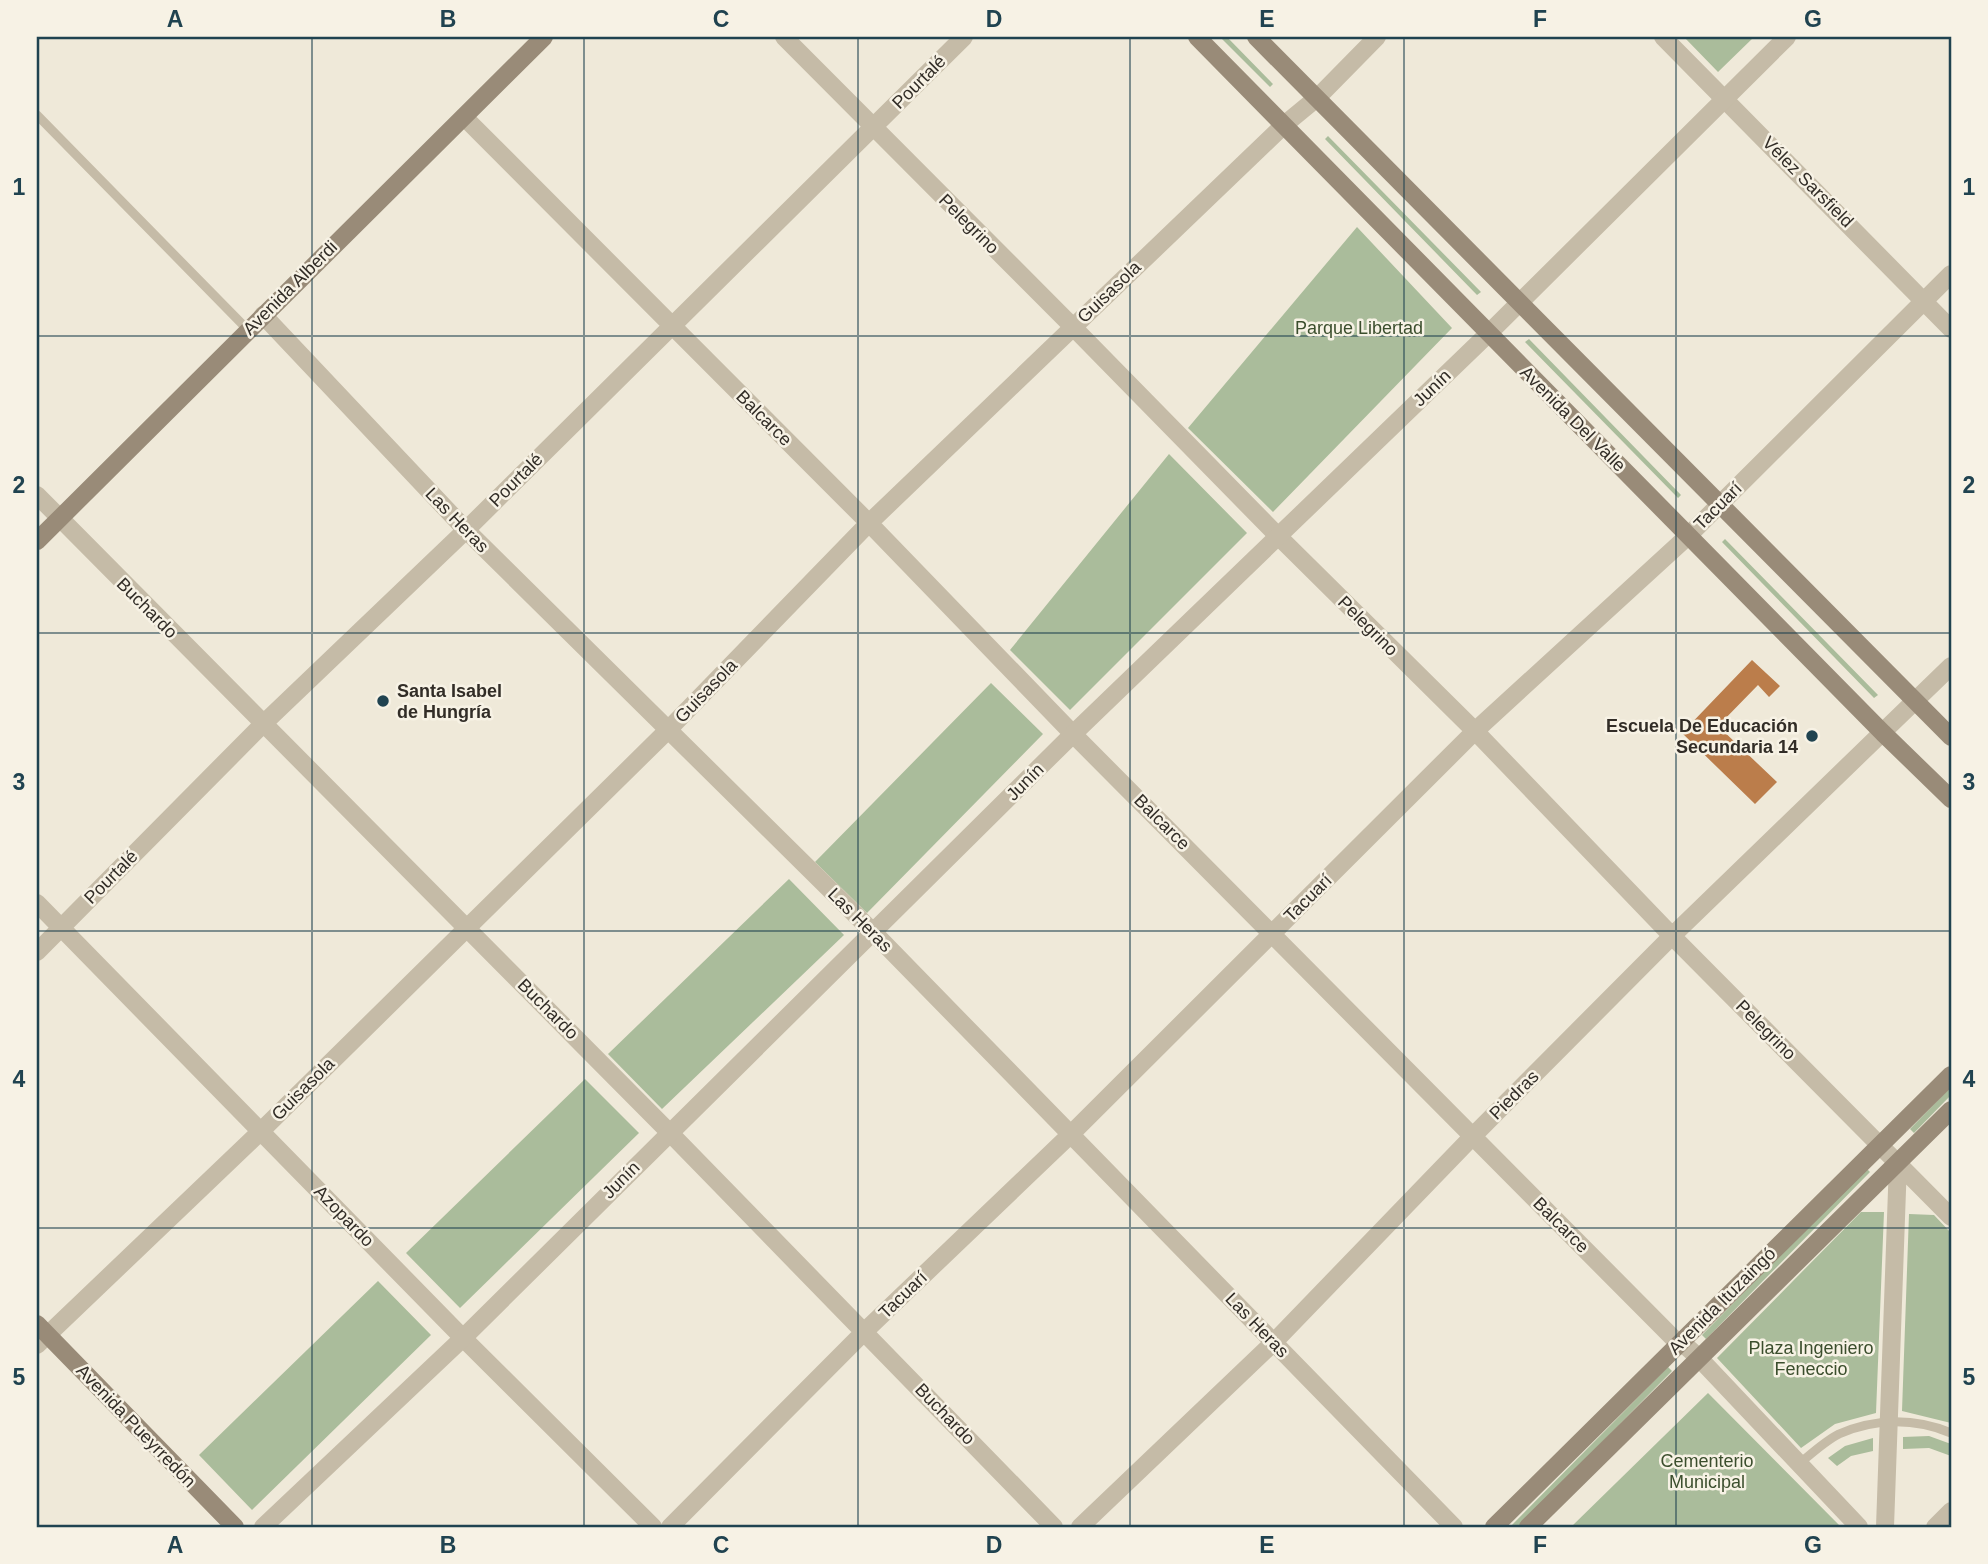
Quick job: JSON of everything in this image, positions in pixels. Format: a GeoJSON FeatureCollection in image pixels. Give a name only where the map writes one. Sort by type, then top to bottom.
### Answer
{"type":"FeatureCollection","features":[{"type":"Feature","properties":{"kind":"main road","name":"Avenida Alberdi"},"geometry":{"type":"LineString","coordinates":[[37,541],[544,37]]}},
{"type":"Feature","properties":{"kind":"main road","name":"Avenida Del Valle"},"geometry":{"type":"LineString","coordinates":[[1198,37],[1688,536],[1951,799]]}},
{"type":"Feature","properties":{"kind":"main road"},"geometry":{"type":"LineString","coordinates":[[1256,37],[1951,737]]}},
{"type":"Feature","properties":{"kind":"main road","name":"Avenida Ituzaingó"},"geometry":{"type":"LineString","coordinates":[[1493,1527],[1951,1075]]}},
{"type":"Feature","properties":{"kind":"main road","name":"Avenida Ituzaingó"},"geometry":{"type":"LineString","coordinates":[[1528,1527],[1951,1110]]}},
{"type":"Feature","properties":{"kind":"main road","name":"Avenida Pueyrredón"},"geometry":{"type":"LineString","coordinates":[[40,1335],[235,1527]]}},
{"type":"Feature","properties":{"kind":"street","name":"Pelegrino"},"geometry":{"type":"LineString","coordinates":[[783,37],[1475,731],[1672,936],[1951,1217]]}},
{"type":"Feature","properties":{"kind":"street","name":"Pourtalé"},"geometry":{"type":"LineString","coordinates":[[37,952],[262,724],[466,530],[964,37]]}},
{"type":"Feature","properties":{"kind":"street","name":"Guisasola"},"geometry":{"type":"LineString","coordinates":[[40,1335],[261,1131],[668,730],[869,523],[1284,125],[1318,97],[1377,37]]}},
{"type":"Feature","properties":{"kind":"street","name":"Vélez Sarsfield"},"geometry":{"type":"LineString","coordinates":[[1663,37],[1951,329]]}},
{"type":"Feature","properties":{"kind":"street","name":"Junín"},"geometry":{"type":"LineString","coordinates":[[263,1527],[463,1338],[1073,734],[1489,333],[1787,37]]}},
{"type":"Feature","properties":{"kind":"street","name":"Balcarce"},"geometry":{"type":"LineString","coordinates":[[464,117],[869,523],[1073,734],[1679,1344],[1687,1347],[1699,1358],[1859,1527]]}},
{"type":"Feature","properties":{"kind":"street","name":"Tacuarí"},"geometry":{"type":"LineString","coordinates":[[670,1527],[865,1331],[1070,1135],[1475,731],[1688,536],[1951,274]]}},
{"type":"Feature","properties":{"kind":"street","name":"Las Heras"},"geometry":{"type":"LineString","coordinates":[[263,315],[466,530],[874,933],[1454,1527]]}},
{"type":"Feature","properties":{"kind":"street","name":"Buchardo"},"geometry":{"type":"LineString","coordinates":[[37,495],[467,927],[1054,1527]]}},
{"type":"Feature","properties":{"kind":"street","name":"Piedras"},"geometry":{"type":"LineString","coordinates":[[1080,1527],[1274,1342],[1473,1136],[1672,936],[1951,666]]}},
{"type":"Feature","properties":{"kind":"street","name":"Azopardo"},"geometry":{"type":"LineString","coordinates":[[37,903],[463,1338],[653,1527]]}},
{"type":"Feature","properties":{"kind":"street"},"geometry":{"type":"LineString","coordinates":[[1885,1527],[1898,1163]]}},
{"type":"Feature","properties":{"kind":"street"},"geometry":{"type":"LineString","coordinates":[[1935,1527],[1951,1511]]}},
{"type":"Feature","properties":{"kind":"lane"},"geometry":{"type":"LineString","coordinates":[[37,115],[248,331]]}},
{"type":"Feature","properties":{"kind":"lane"},"geometry":{"type":"LineString","coordinates":[[1799,1464],[1838,1434],[1882,1421],[1929,1423],[1951,1433]]}},
{"type":"Feature","properties":{"kind":"green space"},"geometry":{"type":"Polygon","coordinates":[[[1220,37],[1227,37],[1273,84],[1270,87],[1220,37]]]}},
{"type":"Feature","properties":{"kind":"green space"},"geometry":{"type":"Polygon","coordinates":[[[1684,37],[1754,37],[1718,72],[1684,37]]]}},
{"type":"Feature","properties":{"kind":"green space"},"geometry":{"type":"Polygon","coordinates":[[[1328,136],[1481,292],[1477,295],[1325,139],[1328,136]]]}},
{"type":"Feature","properties":{"kind":"green space","name":"Parque Libertad"},"geometry":{"type":"Polygon","coordinates":[[[1357,227],[1452,328],[1273,512],[1188,428],[1357,227]]]}},
{"type":"Feature","properties":{"kind":"green space"},"geometry":{"type":"Polygon","coordinates":[[[1529,339],[1681,495],[1678,498],[1525,342],[1529,339]]]}},
{"type":"Feature","properties":{"kind":"green space"},"geometry":{"type":"Polygon","coordinates":[[[1169,454],[1247,533],[1070,710],[1010,650],[1169,454]]]}},
{"type":"Feature","properties":{"kind":"green space"},"geometry":{"type":"Polygon","coordinates":[[[1725,539],[1878,695],[1874,698],[1722,542],[1725,539]]]}},
{"type":"Feature","properties":{"kind":"green space"},"geometry":{"type":"Polygon","coordinates":[[[991,683],[1043,734],[867,913],[815,862],[991,683]]]}},
{"type":"Feature","properties":{"kind":"green space"},"geometry":{"type":"Polygon","coordinates":[[[789,879],[844,935],[662,1109],[608,1054],[789,879]]]}},
{"type":"Feature","properties":{"kind":"green space"},"geometry":{"type":"Polygon","coordinates":[[[585,1079],[639,1133],[460,1308],[406,1253],[585,1079]]]}},
{"type":"Feature","properties":{"kind":"green space"},"geometry":{"type":"Polygon","coordinates":[[[1951,1087],[1951,1095],[1914,1133],[1910,1129],[1951,1087]]]}},
{"type":"Feature","properties":{"kind":"green space"},"geometry":{"type":"Polygon","coordinates":[[[1866,1168],[1870,1172],[1706,1339],[1702,1335],[1866,1168]]]}},
{"type":"Feature","properties":{"kind":"green space","name":"Plaza Ingeniero Feneccio"},"geometry":{"type":"Polygon","coordinates":[[[1861,1212],[1884,1212],[1876,1413],[1835,1424],[1801,1448],[1717,1358],[1861,1212]]]}},
{"type":"Feature","properties":{"kind":"green space","name":"Plaza Ingeniero Feneccio"},"geometry":{"type":"Polygon","coordinates":[[[1909,1214],[1934,1215],[1951,1233],[1951,1423],[1902,1411],[1909,1214]]]}},
{"type":"Feature","properties":{"kind":"green space"},"geometry":{"type":"Polygon","coordinates":[[[378,1281],[431,1335],[252,1510],[199,1455],[378,1281]]]}},
{"type":"Feature","properties":{"kind":"green space"},"geometry":{"type":"Polygon","coordinates":[[[1668,1367],[1672,1371],[1518,1527],[1510,1527],[1668,1367]]]}},
{"type":"Feature","properties":{"kind":"green space","name":"Cementerio Municipal"},"geometry":{"type":"Polygon","coordinates":[[[1708,1393],[1841,1527],[1571,1527],[1708,1393]]]}},
{"type":"Feature","properties":{"kind":"green space"},"geometry":{"type":"Polygon","coordinates":[[[1929,1436],[1951,1444],[1951,1456],[1929,1448],[1903,1449],[1903,1437],[1929,1436]]]}},
{"type":"Feature","properties":{"kind":"green space"},"geometry":{"type":"Polygon","coordinates":[[[1873,1438],[1873,1451],[1851,1456],[1837,1466],[1828,1458],[1845,1446],[1873,1438]]]}},
{"type":"Feature","properties":{"kind":"building"},"geometry":{"type":"Polygon","coordinates":[[[1752,660],[1780,686],[1769,697],[1758,685],[1718,726],[1777,782],[1755,804],[1682,733],[1752,660]]]}},
{"type":"Feature","properties":{"kind":"place","name":"Santa Isabel de Hungría"},"geometry":{"type":"Point","coordinates":[383,701]}},
{"type":"Feature","properties":{"kind":"place","name":"Escuela De Educación Secundaria 14"},"geometry":{"type":"Point","coordinates":[1812,736]}}]}
